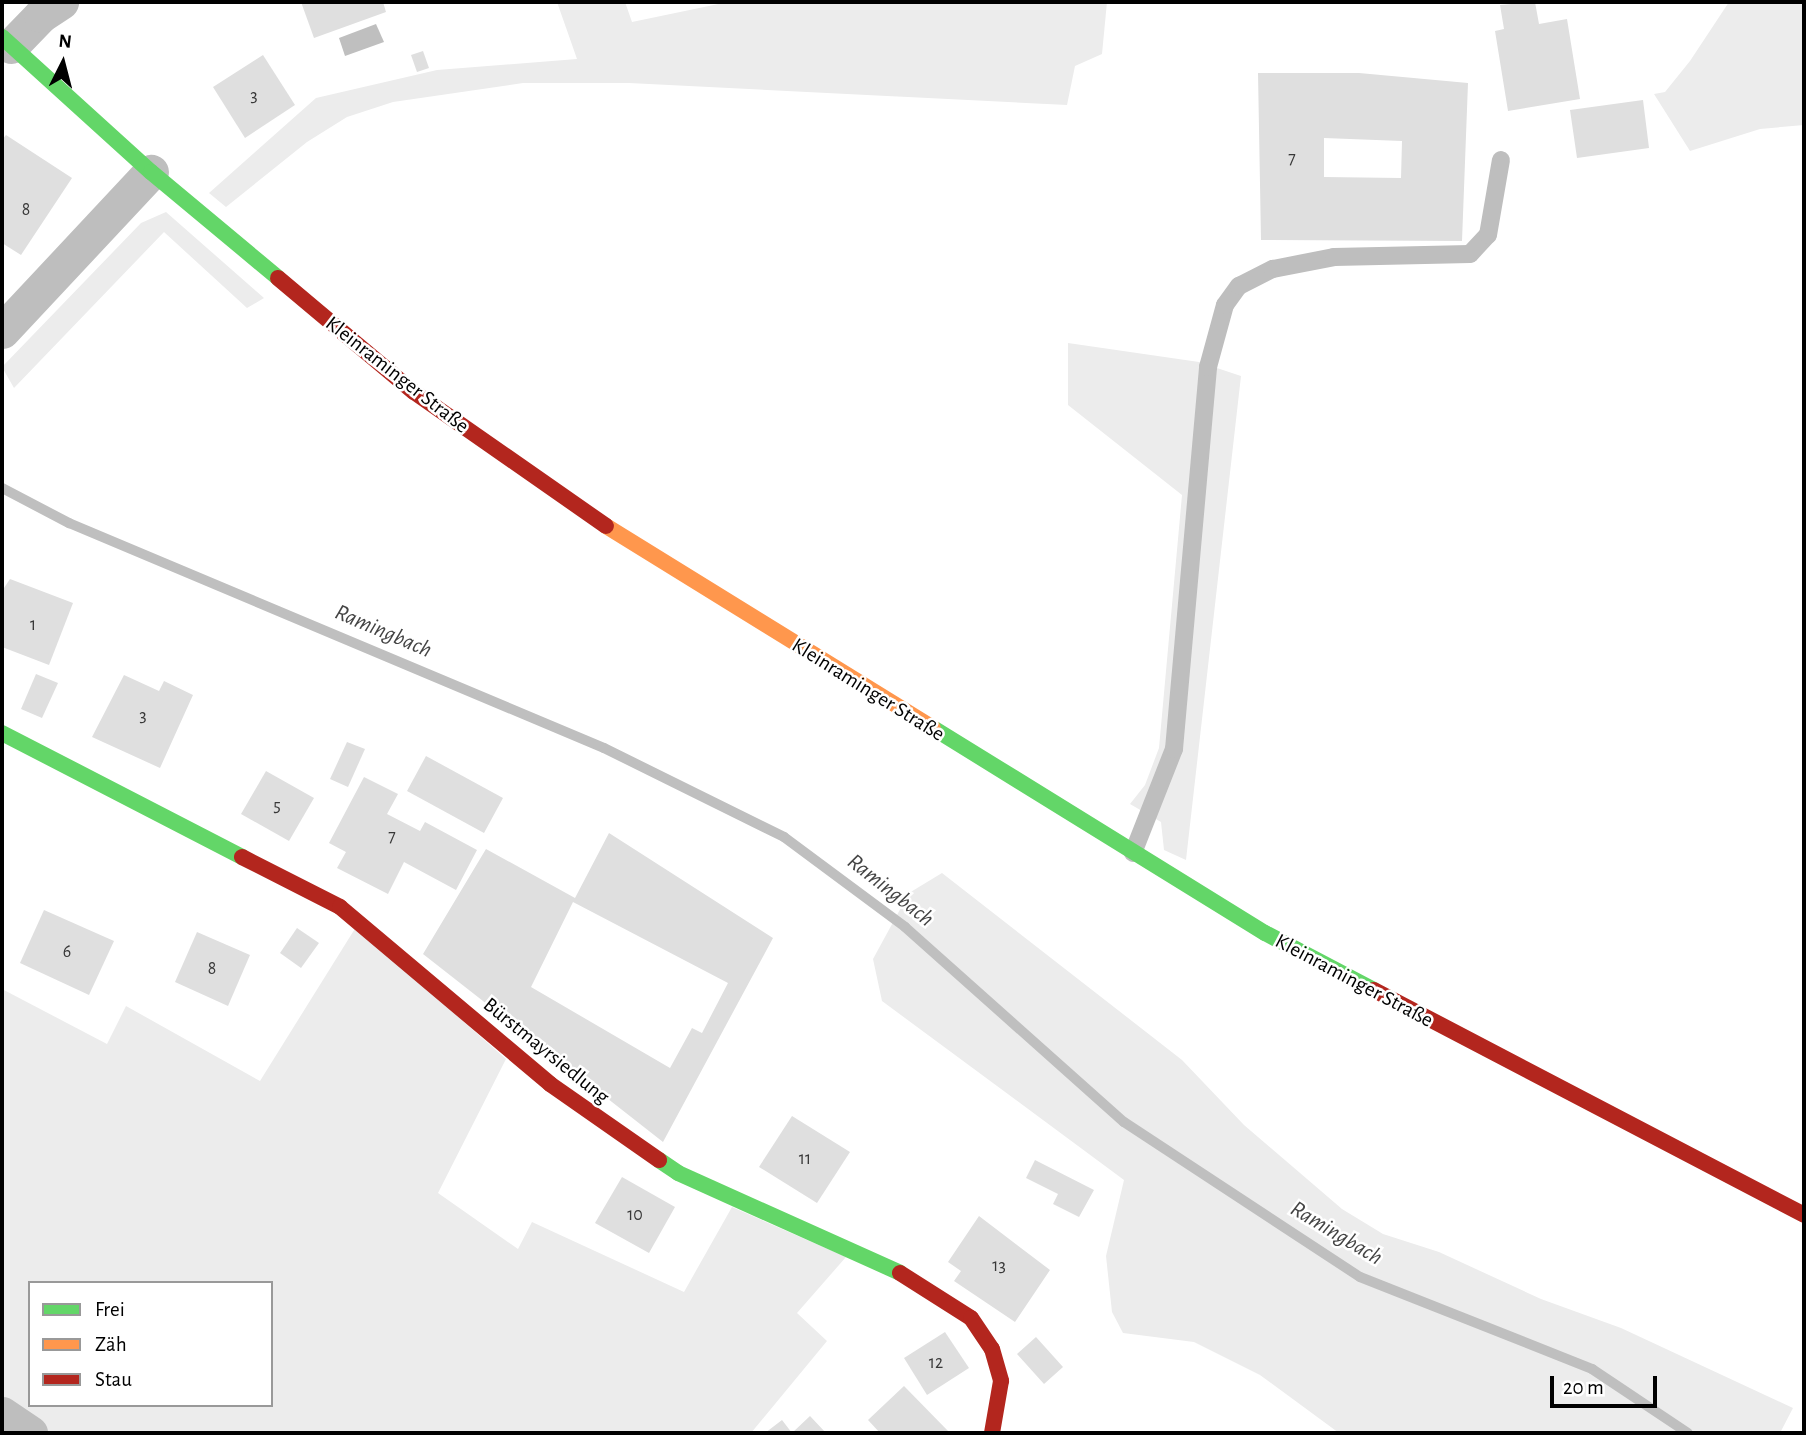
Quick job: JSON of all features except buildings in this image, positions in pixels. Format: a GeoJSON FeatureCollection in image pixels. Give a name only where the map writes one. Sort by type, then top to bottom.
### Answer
{"type":"FeatureCollection","features":[{"type":"Feature","properties":{"kind":"main road","name":"Kleinraminger Straße"},"geometry":{"type":"LineString","coordinates":[[7,42],[151,172],[414,392],[515,467],[807,653],[1265,933],[1427,1021],[1804,1215]]}},
{"type":"Feature","properties":{"kind":"main road","name":"Bürstmayrsiedlung"},"geometry":{"type":"LineString","coordinates":[[2,733],[340,907],[550,1084],[678,1172],[876,1259],[945,1298],[971,1318],[992,1349],[1001,1381],[992,1433]]}},
{"type":"Feature","properties":{"kind":"street","name":"Kleinraminger Straße"},"geometry":{"type":"LineString","coordinates":[[7,42],[61,2]]}},
{"type":"Feature","properties":{"kind":"street"},"geometry":{"type":"LineString","coordinates":[[2,331],[151,172]]}},
{"type":"Feature","properties":{"kind":"street"},"geometry":{"type":"LineString","coordinates":[[2,1414],[30,1433]]}},
{"type":"Feature","properties":{"kind":"lane"},"geometry":{"type":"LineString","coordinates":[[1133,853],[1174,749],[1208,367],[1224,306],[1239,286],[1273,269],[1334,257],[1470,254],[1488,235],[1501,160]]}},
{"type":"Feature","properties":{"kind":"shaded area"},"geometry":{"type":"Polygon","coordinates":[[[557,2],[625,2],[632,22],[728,2],[1107,2],[1102,54],[1075,66],[1067,105],[629,83],[523,83],[393,102],[347,117],[307,142],[226,207],[209,193],[316,98],[437,70],[577,59],[557,2]]]}},
{"type":"Feature","properties":{"kind":"shaded area"},"geometry":{"type":"Polygon","coordinates":[[[1729,2],[1804,2],[1804,125],[1760,129],[1690,151],[1654,94],[1665,92],[1690,61],[1729,2]]]}},
{"type":"Feature","properties":{"kind":"shaded area"},"geometry":{"type":"Polygon","coordinates":[[[376,24],[384,42],[345,56],[339,38],[376,24]]]}},
{"type":"Feature","properties":{"kind":"shaded area"},"geometry":{"type":"Polygon","coordinates":[[[166,212],[264,298],[247,308],[164,232],[14,388],[2,367],[141,223],[166,212]]]}},
{"type":"Feature","properties":{"kind":"shaded area"},"geometry":{"type":"Polygon","coordinates":[[[1068,343],[1199,362],[1241,376],[1186,860],[1164,850],[1161,822],[1130,804],[1145,785],[1159,748],[1182,495],[1068,405],[1068,343]]]}},
{"type":"Feature","properties":{"kind":"shaded area"},"geometry":{"type":"Polygon","coordinates":[[[942,873],[1182,1060],[1244,1125],[1342,1209],[1383,1234],[1439,1252],[1541,1299],[1621,1328],[1793,1408],[1780,1433],[1339,1433],[1260,1375],[1194,1342],[1123,1333],[1112,1312],[1106,1256],[1124,1180],[882,1001],[873,959],[909,893],[942,873]]]}},
{"type":"Feature","properties":{"kind":"shaded area"},"geometry":{"type":"Polygon","coordinates":[[[356,927],[506,1059],[438,1193],[518,1249],[532,1222],[684,1292],[732,1207],[846,1257],[797,1313],[827,1341],[751,1433],[2,1433],[2,989],[107,1044],[126,1006],[260,1081],[356,927]]]}},
{"type":"Feature","properties":{"kind":"waterway","name":"Ramingbach"},"geometry":{"type":"LineString","coordinates":[[2,488],[69,523],[604,748],[784,837],[905,927],[1124,1122],[1360,1277],[1592,1369],[1688,1433]]}},
{"type":"Feature","properties":{"kind":"traffic: fast"},"geometry":{"type":"LineString","coordinates":[[2,37],[151,172],[278,278]]}},
{"type":"Feature","properties":{"kind":"traffic: fast"},"geometry":{"type":"LineString","coordinates":[[933,728],[1265,933],[1374,990]]}},
{"type":"Feature","properties":{"kind":"traffic: fast"},"geometry":{"type":"LineString","coordinates":[[2,733],[242,857]]}},
{"type":"Feature","properties":{"kind":"traffic: fast"},"geometry":{"type":"LineString","coordinates":[[659,1160],[678,1173],[900,1273]]}},
{"type":"Feature","properties":{"kind":"traffic: slow"},"geometry":{"type":"LineString","coordinates":[[606,526],[933,728]]}},
{"type":"Feature","properties":{"kind":"traffic: jam"},"geometry":{"type":"LineString","coordinates":[[278,278],[414,392],[606,526]]}},
{"type":"Feature","properties":{"kind":"traffic: jam"},"geometry":{"type":"LineString","coordinates":[[242,857],[340,907],[550,1084],[659,1160]]}},
{"type":"Feature","properties":{"kind":"traffic: jam"},"geometry":{"type":"LineString","coordinates":[[1374,990],[1804,1215]]}},
{"type":"Feature","properties":{"kind":"traffic: jam"},"geometry":{"type":"LineString","coordinates":[[900,1273],[971,1318],[992,1349],[1001,1381],[992,1433]]}}]}
